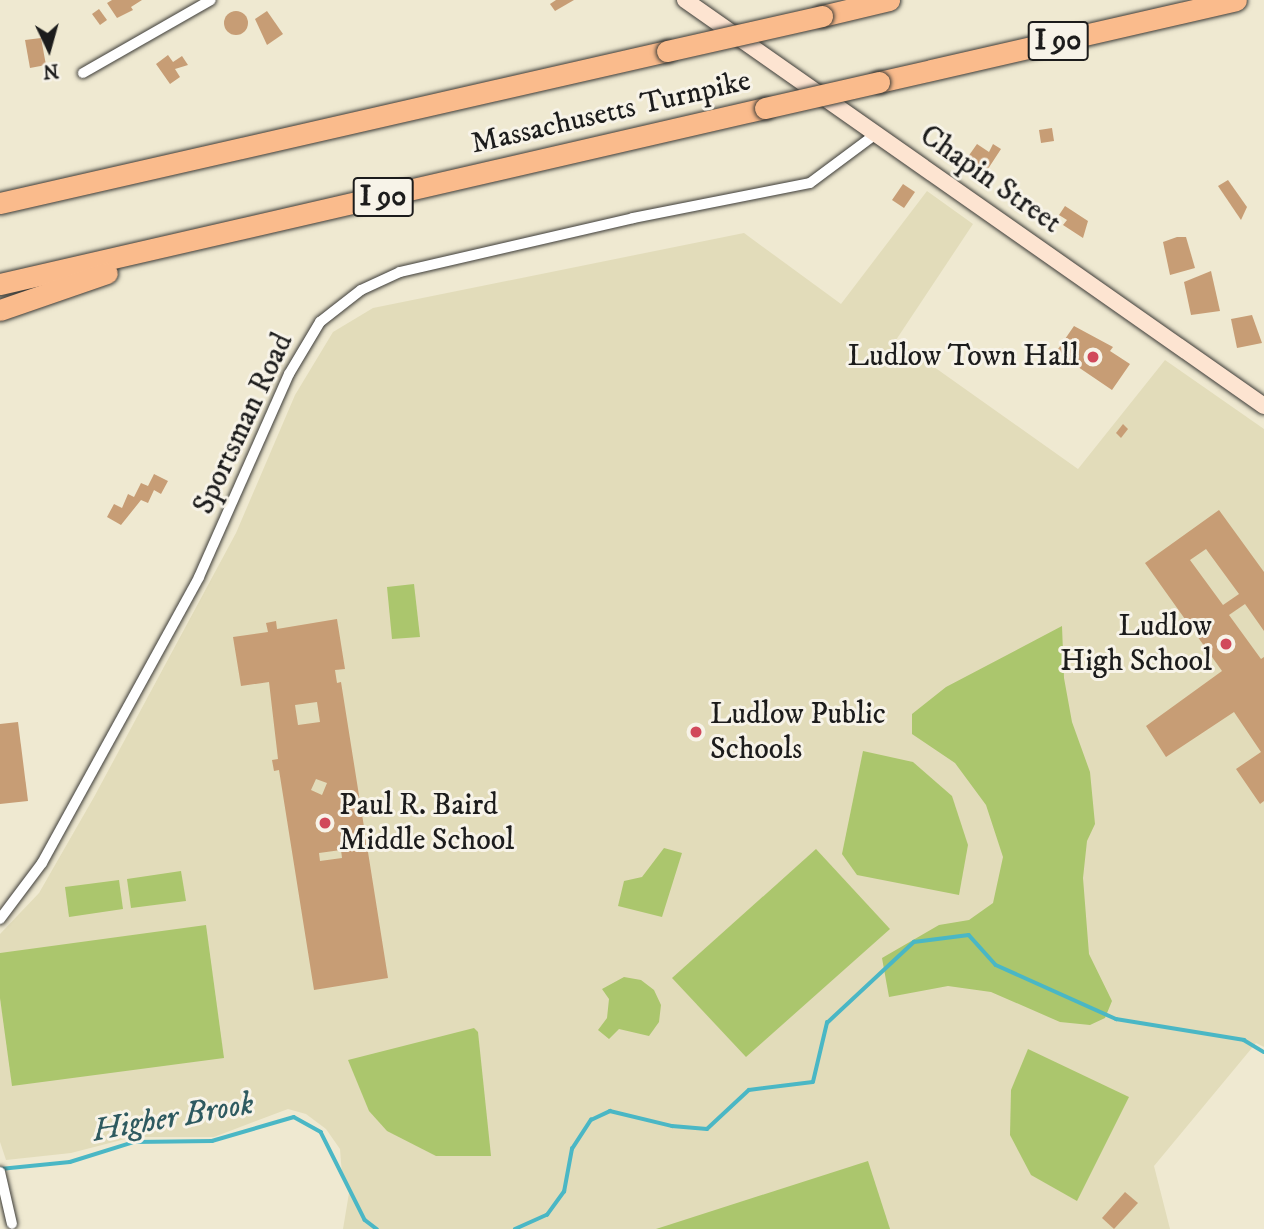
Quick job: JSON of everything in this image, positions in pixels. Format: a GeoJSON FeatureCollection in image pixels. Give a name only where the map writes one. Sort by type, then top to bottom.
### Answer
{"type":"FeatureCollection","features":[{"type":"Feature","properties":{"kind":"highway","name":"Massachusetts Turnpike"},"geometry":{"type":"LineString","coordinates":[[0,202],[889,0]]}},
{"type":"Feature","properties":{"kind":"highway","name":"Massachusetts Turnpike"},"geometry":{"type":"LineString","coordinates":[[0,284],[1236,0]]}},
{"type":"Feature","properties":{"kind":"highway"},"geometry":{"type":"LineString","coordinates":[[0,310],[74,283],[288,219]]}},
{"type":"Feature","properties":{"kind":"main road","name":"Chapin Street"},"geometry":{"type":"LineString","coordinates":[[685,0],[1264,406]]}},
{"type":"Feature","properties":{"kind":"street"},"geometry":{"type":"LineString","coordinates":[[83,73],[211,0]]}},
{"type":"Feature","properties":{"kind":"street","name":"Sportsman Road"},"geometry":{"type":"LineString","coordinates":[[0,919],[42,863],[199,577],[289,374],[320,323],[360,290],[400,272],[633,218],[810,183],[876,134]]}},
{"type":"Feature","properties":{"kind":"street"},"geometry":{"type":"LineString","coordinates":[[0,1173],[12,1224]]}},
{"type":"Feature","properties":{"kind":"shaded area","name":"Ludlow Public Schools"},"geometry":{"type":"Polygon","coordinates":[[[927,191],[973,224],[896,340],[1078,469],[1165,360],[1264,429],[1264,1047],[1256,1043],[1154,1166],[1170,1229],[343,1229],[349,1193],[342,1175],[340,1149],[326,1129],[306,1114],[288,1109],[214,1137],[133,1137],[71,1153],[6,1160],[0,1142],[0,934],[39,893],[94,797],[236,533],[295,395],[333,332],[373,308],[744,233],[841,304],[927,191]]]}},
{"type":"Feature","properties":{"kind":"green space"},"geometry":{"type":"Polygon","coordinates":[[[414,584],[420,637],[392,639],[387,587],[414,584]]]}},
{"type":"Feature","properties":{"kind":"green space"},"geometry":{"type":"Polygon","coordinates":[[[1062,626],[1064,678],[1072,722],[1090,772],[1095,824],[1087,841],[1083,878],[1089,954],[1112,1001],[1105,1018],[1090,1025],[1060,1022],[991,992],[948,986],[889,997],[882,958],[939,925],[969,920],[993,903],[1003,857],[986,805],[955,763],[912,734],[912,714],[946,687],[1062,626]]]}},
{"type":"Feature","properties":{"kind":"green space"},"geometry":{"type":"Polygon","coordinates":[[[863,751],[913,762],[952,796],[968,845],[959,895],[857,875],[842,854],[863,751]]]}},
{"type":"Feature","properties":{"kind":"green space"},"geometry":{"type":"Polygon","coordinates":[[[664,848],[682,853],[662,917],[618,906],[624,881],[642,877],[664,848]]]}},
{"type":"Feature","properties":{"kind":"green space"},"geometry":{"type":"Polygon","coordinates":[[[816,849],[890,929],[746,1057],[672,978],[816,849]]]}},
{"type":"Feature","properties":{"kind":"green space"},"geometry":{"type":"Polygon","coordinates":[[[181,871],[186,901],[131,908],[127,879],[181,871]]]}},
{"type":"Feature","properties":{"kind":"green space"},"geometry":{"type":"Polygon","coordinates":[[[119,880],[123,909],[69,917],[65,887],[119,880]]]}},
{"type":"Feature","properties":{"kind":"green space"},"geometry":{"type":"Polygon","coordinates":[[[206,925],[224,1058],[12,1086],[0,998],[0,953],[206,925]]]}},
{"type":"Feature","properties":{"kind":"green space"},"geometry":{"type":"Polygon","coordinates":[[[624,977],[641,980],[654,990],[661,1005],[659,1022],[649,1036],[619,1029],[609,1039],[598,1030],[607,1018],[609,999],[602,989],[624,977]]]}},
{"type":"Feature","properties":{"kind":"green space"},"geometry":{"type":"Polygon","coordinates":[[[474,1028],[478,1032],[491,1156],[436,1156],[387,1131],[369,1111],[348,1060],[474,1028]]]}},
{"type":"Feature","properties":{"kind":"green space"},"geometry":{"type":"Polygon","coordinates":[[[1028,1049],[1129,1097],[1077,1201],[1031,1175],[1010,1135],[1011,1090],[1028,1049]]]}},
{"type":"Feature","properties":{"kind":"green space"},"geometry":{"type":"Polygon","coordinates":[[[868,1161],[890,1229],[656,1229],[868,1161]]]}},
{"type":"Feature","properties":{"kind":"building"},"geometry":{"type":"Polygon","coordinates":[[[112,0],[142,0],[131,7],[133,10],[117,18],[107,3],[112,0]]]}},
{"type":"Feature","properties":{"kind":"building"},"geometry":{"type":"Polygon","coordinates":[[[556,0],[574,0],[555,11],[550,4],[556,0]]]}},
{"type":"Feature","properties":{"kind":"building"},"geometry":{"type":"Polygon","coordinates":[[[99,9],[107,20],[100,25],[92,14],[99,9]]]}},
{"type":"Feature","properties":{"kind":"building"},"geometry":{"type":"Polygon","coordinates":[[[236,11],[244,15],[248,23],[244,31],[236,35],[228,31],[224,23],[228,15],[236,11]]]}},
{"type":"Feature","properties":{"kind":"building"},"geometry":{"type":"Polygon","coordinates":[[[267,11],[283,34],[267,45],[255,19],[267,11]]]}},
{"type":"Feature","properties":{"kind":"building"},"geometry":{"type":"Polygon","coordinates":[[[41,38],[46,65],[30,68],[25,40],[41,38]]]}},
{"type":"Feature","properties":{"kind":"building"},"geometry":{"type":"Polygon","coordinates":[[[168,55],[173,62],[182,56],[188,65],[175,69],[180,77],[170,84],[156,64],[168,55]]]}},
{"type":"Feature","properties":{"kind":"building"},"geometry":{"type":"Polygon","coordinates":[[[1052,128],[1054,141],[1041,143],[1039,130],[1052,128]]]}},
{"type":"Feature","properties":{"kind":"building"},"geometry":{"type":"Polygon","coordinates":[[[977,144],[989,152],[993,144],[1001,149],[984,175],[965,161],[977,144]]]}},
{"type":"Feature","properties":{"kind":"building"},"geometry":{"type":"Polygon","coordinates":[[[1228,180],[1247,207],[1241,220],[1218,186],[1228,180]]]}},
{"type":"Feature","properties":{"kind":"building"},"geometry":{"type":"Polygon","coordinates":[[[903,184],[915,192],[904,208],[892,200],[903,184]]]}},
{"type":"Feature","properties":{"kind":"building"},"geometry":{"type":"Polygon","coordinates":[[[1065,206],[1088,221],[1083,238],[1063,225],[1067,220],[1059,215],[1065,206]]]}},
{"type":"Feature","properties":{"kind":"building"},"geometry":{"type":"Polygon","coordinates":[[[1186,237],[1195,268],[1170,275],[1163,242],[1186,237]]]}},
{"type":"Feature","properties":{"kind":"building"},"geometry":{"type":"Polygon","coordinates":[[[1211,271],[1220,311],[1191,315],[1184,282],[1211,271]]]}},
{"type":"Feature","properties":{"kind":"building"},"geometry":{"type":"Polygon","coordinates":[[[1252,315],[1262,343],[1237,348],[1231,319],[1252,315]]]}},
{"type":"Feature","properties":{"kind":"building"},"geometry":{"type":"Polygon","coordinates":[[[1074,326],[1113,347],[1110,351],[1130,364],[1112,390],[1056,352],[1074,326]]]}},
{"type":"Feature","properties":{"kind":"building"},"geometry":{"type":"Polygon","coordinates":[[[1123,424],[1128,429],[1121,438],[1116,433],[1123,424]]]}},
{"type":"Feature","properties":{"kind":"building"},"geometry":{"type":"Polygon","coordinates":[[[154,474],[168,481],[161,494],[154,490],[148,503],[141,500],[121,525],[107,517],[114,504],[122,508],[128,494],[134,497],[141,483],[148,486],[154,474]]]}},
{"type":"Feature","properties":{"kind":"building","name":"Ludlow High School"},"geometry":{"type":"Polygon","coordinates":[[[1219,510],[1264,572],[1264,631],[1245,604],[1229,615],[1261,659],[1264,657],[1264,801],[1260,804],[1236,769],[1261,752],[1234,712],[1166,757],[1146,726],[1222,671],[1145,563],[1219,510]],[[1206,549],[1190,560],[1223,605],[1239,594],[1206,549]]]}},
{"type":"Feature","properties":{"kind":"building","name":"Paul R. Baird Middle School"},"geometry":{"type":"Polygon","coordinates":[[[337,619],[345,669],[335,670],[337,683],[341,682],[388,978],[314,990],[279,770],[274,771],[272,760],[278,759],[269,682],[241,686],[233,637],[268,632],[266,623],[276,621],[277,629],[337,619]],[[317,702],[295,705],[298,725],[320,722],[317,702]],[[316,779],[311,790],[322,795],[327,783],[316,779]],[[341,850],[319,853],[320,861],[342,858],[341,850]]]}},
{"type":"Feature","properties":{"kind":"building"},"geometry":{"type":"Polygon","coordinates":[[[18,722],[28,801],[0,804],[0,724],[18,722]]]}},
{"type":"Feature","properties":{"kind":"building"},"geometry":{"type":"Polygon","coordinates":[[[1125,1192],[1138,1203],[1114,1229],[1102,1218],[1125,1192]]]}},
{"type":"Feature","properties":{"kind":"waterway","name":"Higher Brook"},"geometry":{"type":"LineString","coordinates":[[515,1229],[547,1215],[564,1192],[572,1149],[591,1120],[610,1111],[672,1126],[707,1129],[749,1090],[813,1082],[827,1023],[914,942],[969,935],[996,965],[1116,1019],[1244,1040],[1264,1052]]}},
{"type":"Feature","properties":{"kind":"waterway","name":"Higher Brook"},"geometry":{"type":"LineString","coordinates":[[0,1169],[70,1162],[134,1142],[212,1141],[294,1117],[321,1132],[365,1220],[377,1229]]}},
{"type":"Feature","properties":{"kind":"place","name":"Ludlow Town Hall"},"geometry":{"type":"Point","coordinates":[1093,357]}},
{"type":"Feature","properties":{"kind":"place","name":"Ludlow High School"},"geometry":{"type":"Point","coordinates":[1226,644]}},
{"type":"Feature","properties":{"kind":"place","name":"Ludlow Public Schools"},"geometry":{"type":"Point","coordinates":[696,732]}},
{"type":"Feature","properties":{"kind":"place","name":"Paul R. Baird Middle School"},"geometry":{"type":"Point","coordinates":[325,823]}}]}
